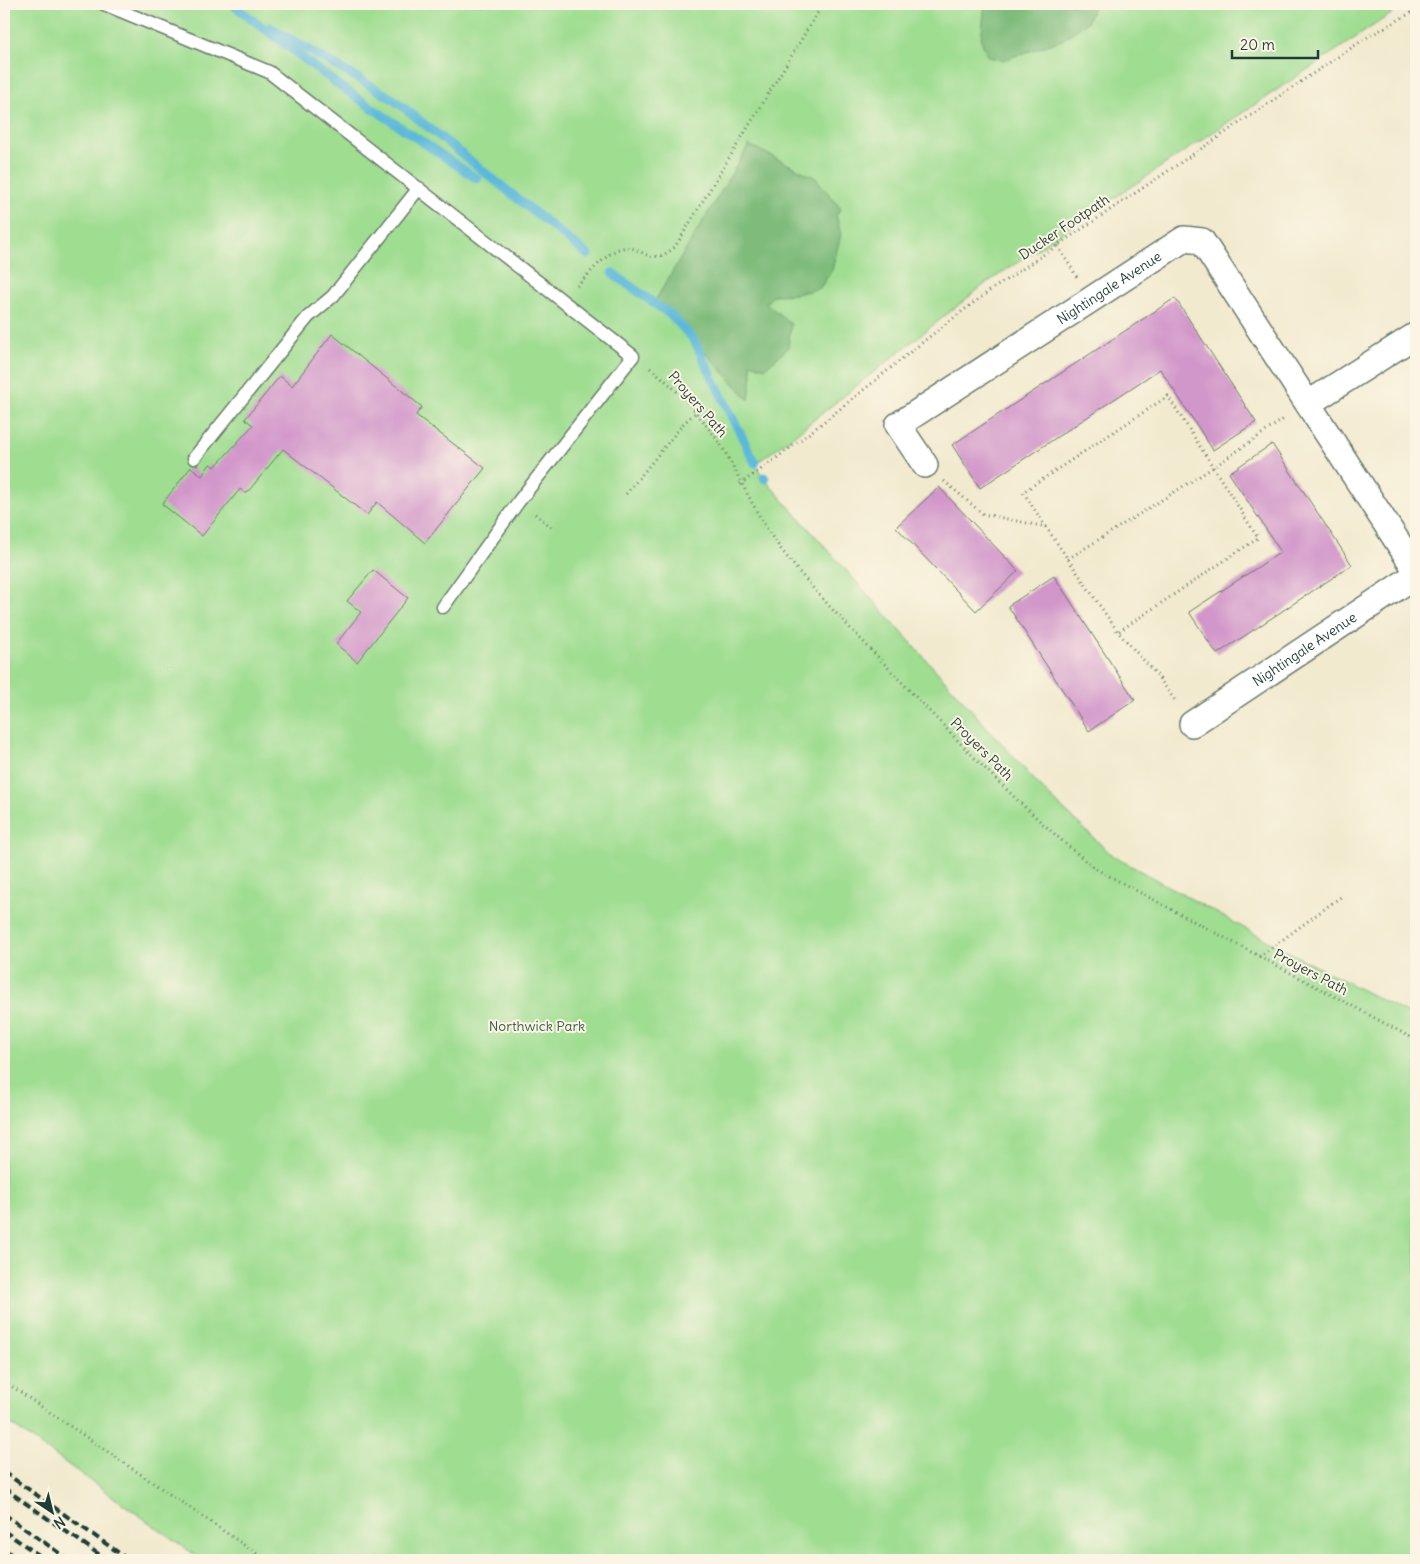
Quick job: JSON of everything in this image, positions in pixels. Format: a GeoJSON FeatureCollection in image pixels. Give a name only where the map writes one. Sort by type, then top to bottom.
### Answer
{"type":"FeatureCollection","features":[{"type":"Feature","properties":{"kind":"street","name":"Nightingale Avenue"},"geometry":{"type":"LineString","coordinates":[[925,465],[898,425],[1184,239],[1202,242],[1416,570]]}},
{"type":"Feature","properties":{"kind":"street"},"geometry":{"type":"LineString","coordinates":[[1308,402],[1416,335]]}},
{"type":"Feature","properties":{"kind":"street","name":"Nightingale Avenue"},"geometry":{"type":"LineString","coordinates":[[1192,724],[1416,575]]}},
{"type":"Feature","properties":{"kind":"lane"},"geometry":{"type":"LineString","coordinates":[[104,4],[269,72],[564,300],[633,356],[519,501],[443,607]]}},
{"type":"Feature","properties":{"kind":"lane"},"geometry":{"type":"LineString","coordinates":[[194,458],[308,317],[333,296],[418,188]]}},
{"type":"Feature","properties":{"kind":"path"},"geometry":{"type":"LineString","coordinates":[[564,300],[615,250],[624,248],[648,257],[664,256],[675,247],[823,4]]}},
{"type":"Feature","properties":{"kind":"path","name":"Ducker Footpath"},"geometry":{"type":"LineString","coordinates":[[740,484],[802,441],[949,320],[1366,38],[1416,10]]}},
{"type":"Feature","properties":{"kind":"path"},"geometry":{"type":"LineString","coordinates":[[1058,246],[1091,300]]}},
{"type":"Feature","properties":{"kind":"path","name":"Proyers Path"},"geometry":{"type":"LineString","coordinates":[[633,356],[670,383],[695,413],[725,453],[761,522],[809,584],[958,741],[1055,836],[1096,869],[1416,1040]]}},
{"type":"Feature","properties":{"kind":"path"},"geometry":{"type":"LineString","coordinates":[[1118,632],[1258,538],[1168,396],[1023,492],[1118,632],[1157,674],[1192,724]]}},
{"type":"Feature","properties":{"kind":"path"},"geometry":{"type":"LineString","coordinates":[[1068,560],[1214,467],[1308,402]]}},
{"type":"Feature","properties":{"kind":"path"},"geometry":{"type":"LineString","coordinates":[[626,494],[684,423],[695,413]]}},
{"type":"Feature","properties":{"kind":"path"},"geometry":{"type":"LineString","coordinates":[[925,465],[984,514],[1046,527]]}},
{"type":"Feature","properties":{"kind":"path"},"geometry":{"type":"LineString","coordinates":[[1259,957],[1342,896]]}},
{"type":"Feature","properties":{"kind":"path"},"geometry":{"type":"LineString","coordinates":[[4,1381],[266,1560]]}},
{"type":"Feature","properties":{"kind":"green space","name":"Northwick Park"},"geometry":{"type":"Polygon","coordinates":[[[4,4],[1406,4],[985,284],[787,441],[755,464],[765,480],[1046,793],[1113,856],[1275,945],[1416,1018],[1416,1560],[202,1560],[4,1419],[4,4]]]}},
{"type":"Feature","properties":{"kind":"green space"},"geometry":{"type":"Polygon","coordinates":[[[985,4],[1095,4],[1087,22],[1062,40],[1003,60],[988,57],[981,40],[985,4]]]}},
{"type":"Feature","properties":{"kind":"green space"},"geometry":{"type":"Polygon","coordinates":[[[749,145],[816,178],[841,209],[836,215],[841,234],[832,270],[820,288],[796,294],[773,295],[766,303],[791,324],[788,348],[765,368],[751,363],[752,374],[749,400],[672,316],[653,304],[749,145]]]}},
{"type":"Feature","properties":{"kind":"building"},"geometry":{"type":"Polygon","coordinates":[[[1175,298],[1256,422],[1213,450],[1160,369],[980,488],[952,445],[1175,298]]]}},
{"type":"Feature","properties":{"kind":"building"},"geometry":{"type":"Polygon","coordinates":[[[332,334],[422,407],[416,415],[485,468],[425,543],[377,502],[367,515],[283,449],[246,494],[240,489],[202,536],[162,504],[191,467],[202,476],[210,464],[215,467],[253,425],[245,419],[280,376],[292,386],[332,334]]]}},
{"type":"Feature","properties":{"kind":"building"},"geometry":{"type":"Polygon","coordinates":[[[1272,444],[1352,565],[1217,654],[1189,612],[1281,552],[1229,473],[1272,444]]]}},
{"type":"Feature","properties":{"kind":"building"},"geometry":{"type":"Polygon","coordinates":[[[939,487],[1018,571],[976,611],[896,527],[939,487]]]}},
{"type":"Feature","properties":{"kind":"building"},"geometry":{"type":"Polygon","coordinates":[[[373,570],[408,598],[357,662],[336,644],[361,612],[347,601],[373,570]]]}},
{"type":"Feature","properties":{"kind":"building"},"geometry":{"type":"Polygon","coordinates":[[[1054,576],[1135,700],[1089,731],[1008,606],[1054,576]]]}},
{"type":"Feature","properties":{"kind":"waterway"},"geometry":{"type":"LineString","coordinates":[[232,4],[337,84],[477,179]]}},
{"type":"Feature","properties":{"kind":"waterway"},"geometry":{"type":"LineString","coordinates":[[270,27],[393,99],[588,255]]}},
{"type":"Feature","properties":{"kind":"waterway"},"geometry":{"type":"LineString","coordinates":[[612,273],[672,316],[694,340],[755,463]]}},
{"type":"Feature","properties":{"kind":"railway"},"geometry":{"type":"LineString","coordinates":[[4,1472],[129,1560]]}},
{"type":"Feature","properties":{"kind":"railway"},"geometry":{"type":"LineString","coordinates":[[4,1488],[107,1560]]}},
{"type":"Feature","properties":{"kind":"railway"},"geometry":{"type":"LineString","coordinates":[[4,1514],[69,1560]]}},
{"type":"Feature","properties":{"kind":"railway"},"geometry":{"type":"LineString","coordinates":[[4,1531],[46,1560]]}},
{"type":"Feature","properties":{"kind":"railway"},"geometry":{"type":"LineString","coordinates":[[4,1549],[19,1560]]}}]}
